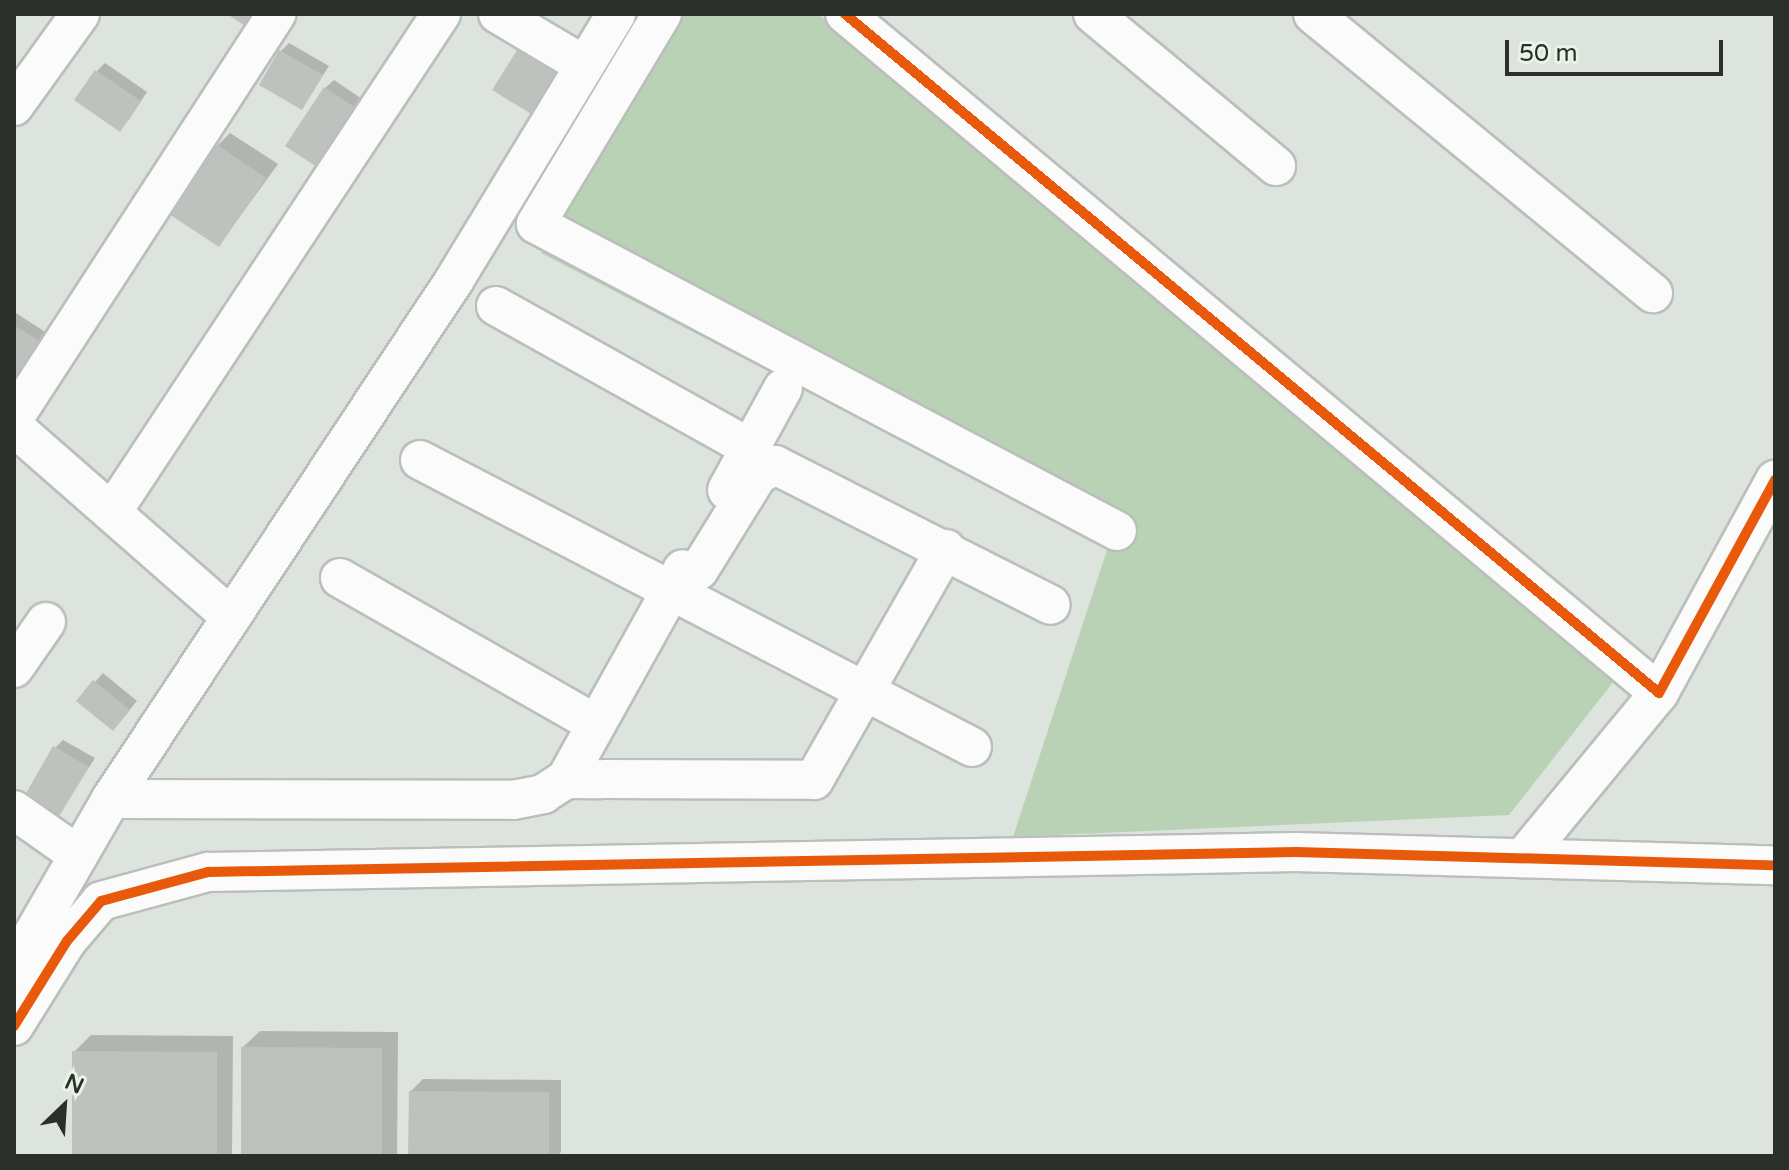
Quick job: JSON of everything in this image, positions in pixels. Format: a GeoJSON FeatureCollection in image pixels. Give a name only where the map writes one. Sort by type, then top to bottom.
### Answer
{"type":"FeatureCollection","features":[{"type":"Feature","properties":{"kind":"street"},"geometry":{"type":"LineString","coordinates":[[14,106],[80,14]]}},
{"type":"Feature","properties":{"kind":"street"},"geometry":{"type":"LineString","coordinates":[[14,418],[276,14]]}},
{"type":"Feature","properties":{"kind":"street"},"geometry":{"type":"LineString","coordinates":[[112,512],[441,14]]}},
{"type":"Feature","properties":{"kind":"street"},"geometry":{"type":"LineString","coordinates":[[498,14],[584,65]]}},
{"type":"Feature","properties":{"kind":"street"},"geometry":{"type":"LineString","coordinates":[[14,967],[111,799],[455,279],[616,14]]}},
{"type":"Feature","properties":{"kind":"street"},"geometry":{"type":"LineString","coordinates":[[662,14],[536,224],[1117,531]]}},
{"type":"Feature","properties":{"kind":"street"},"geometry":{"type":"LineString","coordinates":[[845,14],[1659,693]]}},
{"type":"Feature","properties":{"kind":"street"},"geometry":{"type":"LineString","coordinates":[[1093,14],[1276,166]]}},
{"type":"Feature","properties":{"kind":"street"},"geometry":{"type":"LineString","coordinates":[[1313,14],[1653,293]]}},
{"type":"Feature","properties":{"kind":"street"},"geometry":{"type":"LineString","coordinates":[[496,306],[750,448]]}},
{"type":"Feature","properties":{"kind":"street"},"geometry":{"type":"LineString","coordinates":[[111,799],[513,800],[543,794],[566,779],[783,388]]}},
{"type":"Feature","properties":{"kind":"street"},"geometry":{"type":"LineString","coordinates":[[14,427],[231,617]]}},
{"type":"Feature","properties":{"kind":"street"},"geometry":{"type":"LineString","coordinates":[[420,460],[972,747]]}},
{"type":"Feature","properties":{"kind":"street"},"geometry":{"type":"LineString","coordinates":[[671,591],[699,570],[758,475],[775,465],[946,549],[1051,605]]}},
{"type":"Feature","properties":{"kind":"street"},"geometry":{"type":"LineString","coordinates":[[1523,858],[1659,693],[1775,480]]}},
{"type":"Feature","properties":{"kind":"street"},"geometry":{"type":"LineString","coordinates":[[566,779],[814,780],[946,549]]}},
{"type":"Feature","properties":{"kind":"street"},"geometry":{"type":"LineString","coordinates":[[340,578],[596,724]]}},
{"type":"Feature","properties":{"kind":"street"},"geometry":{"type":"LineString","coordinates":[[14,668],[46,622]]}},
{"type":"Feature","properties":{"kind":"street"},"geometry":{"type":"LineString","coordinates":[[14,810],[78,855]]}},
{"type":"Feature","properties":{"kind":"street"},"geometry":{"type":"LineString","coordinates":[[14,1026],[67,941],[101,901],[208,872],[1296,852],[1775,865]]}},
{"type":"Feature","properties":{"kind":"green space"},"geometry":{"type":"Polygon","coordinates":[[[681,14],[818,14],[1614,681],[1509,815],[1013,837],[1108,547],[541,253],[681,14]]]}},
{"type":"Feature","properties":{"kind":"building"},"geometry":{"type":"Polygon","coordinates":[[[227,14],[268,14],[256,33],[227,14]]]}},
{"type":"Feature","properties":{"kind":"building"},"geometry":{"type":"Polygon","coordinates":[[[522,42],[567,69],[538,118],[492,90],[522,42]]]}},
{"type":"Feature","properties":{"kind":"building"},"geometry":{"type":"Polygon","coordinates":[[[279,50],[323,75],[302,110],[259,85],[279,50]]]}},
{"type":"Feature","properties":{"kind":"building"},"geometry":{"type":"Polygon","coordinates":[[[95,70],[141,101],[120,132],[74,100],[95,70]]]}},
{"type":"Feature","properties":{"kind":"building"},"geometry":{"type":"Polygon","coordinates":[[[324,87],[362,112],[323,171],[285,146],[324,87]]]}},
{"type":"Feature","properties":{"kind":"building"},"geometry":{"type":"Polygon","coordinates":[[[216,144],[266,178],[219,247],[169,214],[216,144]]]}},
{"type":"Feature","properties":{"kind":"building"},"geometry":{"type":"Polygon","coordinates":[[[14,325],[50,348],[24,387],[14,381],[14,325]]]}},
{"type":"Feature","properties":{"kind":"building"},"geometry":{"type":"Polygon","coordinates":[[[93,680],[130,710],[113,731],[76,701],[93,680]]]}},
{"type":"Feature","properties":{"kind":"building"},"geometry":{"type":"Polygon","coordinates":[[[53,746],[89,767],[55,823],[21,802],[53,746]]]}},
{"type":"Feature","properties":{"kind":"building"},"geometry":{"type":"Polygon","coordinates":[[[241,1047],[382,1048],[382,1156],[241,1156],[241,1047]]]}},
{"type":"Feature","properties":{"kind":"building"},"geometry":{"type":"Polygon","coordinates":[[[72,1051],[217,1052],[217,1156],[72,1156],[72,1051]]]}},
{"type":"Feature","properties":{"kind":"building"},"geometry":{"type":"Polygon","coordinates":[[[409,1091],[549,1092],[549,1156],[408,1156],[409,1091]]]}},
{"type":"Feature","properties":{"kind":"cycle path"},"geometry":{"type":"LineString","coordinates":[[845,14],[1659,693],[1775,480]]}},
{"type":"Feature","properties":{"kind":"cycle path"},"geometry":{"type":"LineString","coordinates":[[14,1026],[67,941],[101,901],[208,872],[1296,852],[1775,865]]}}]}
